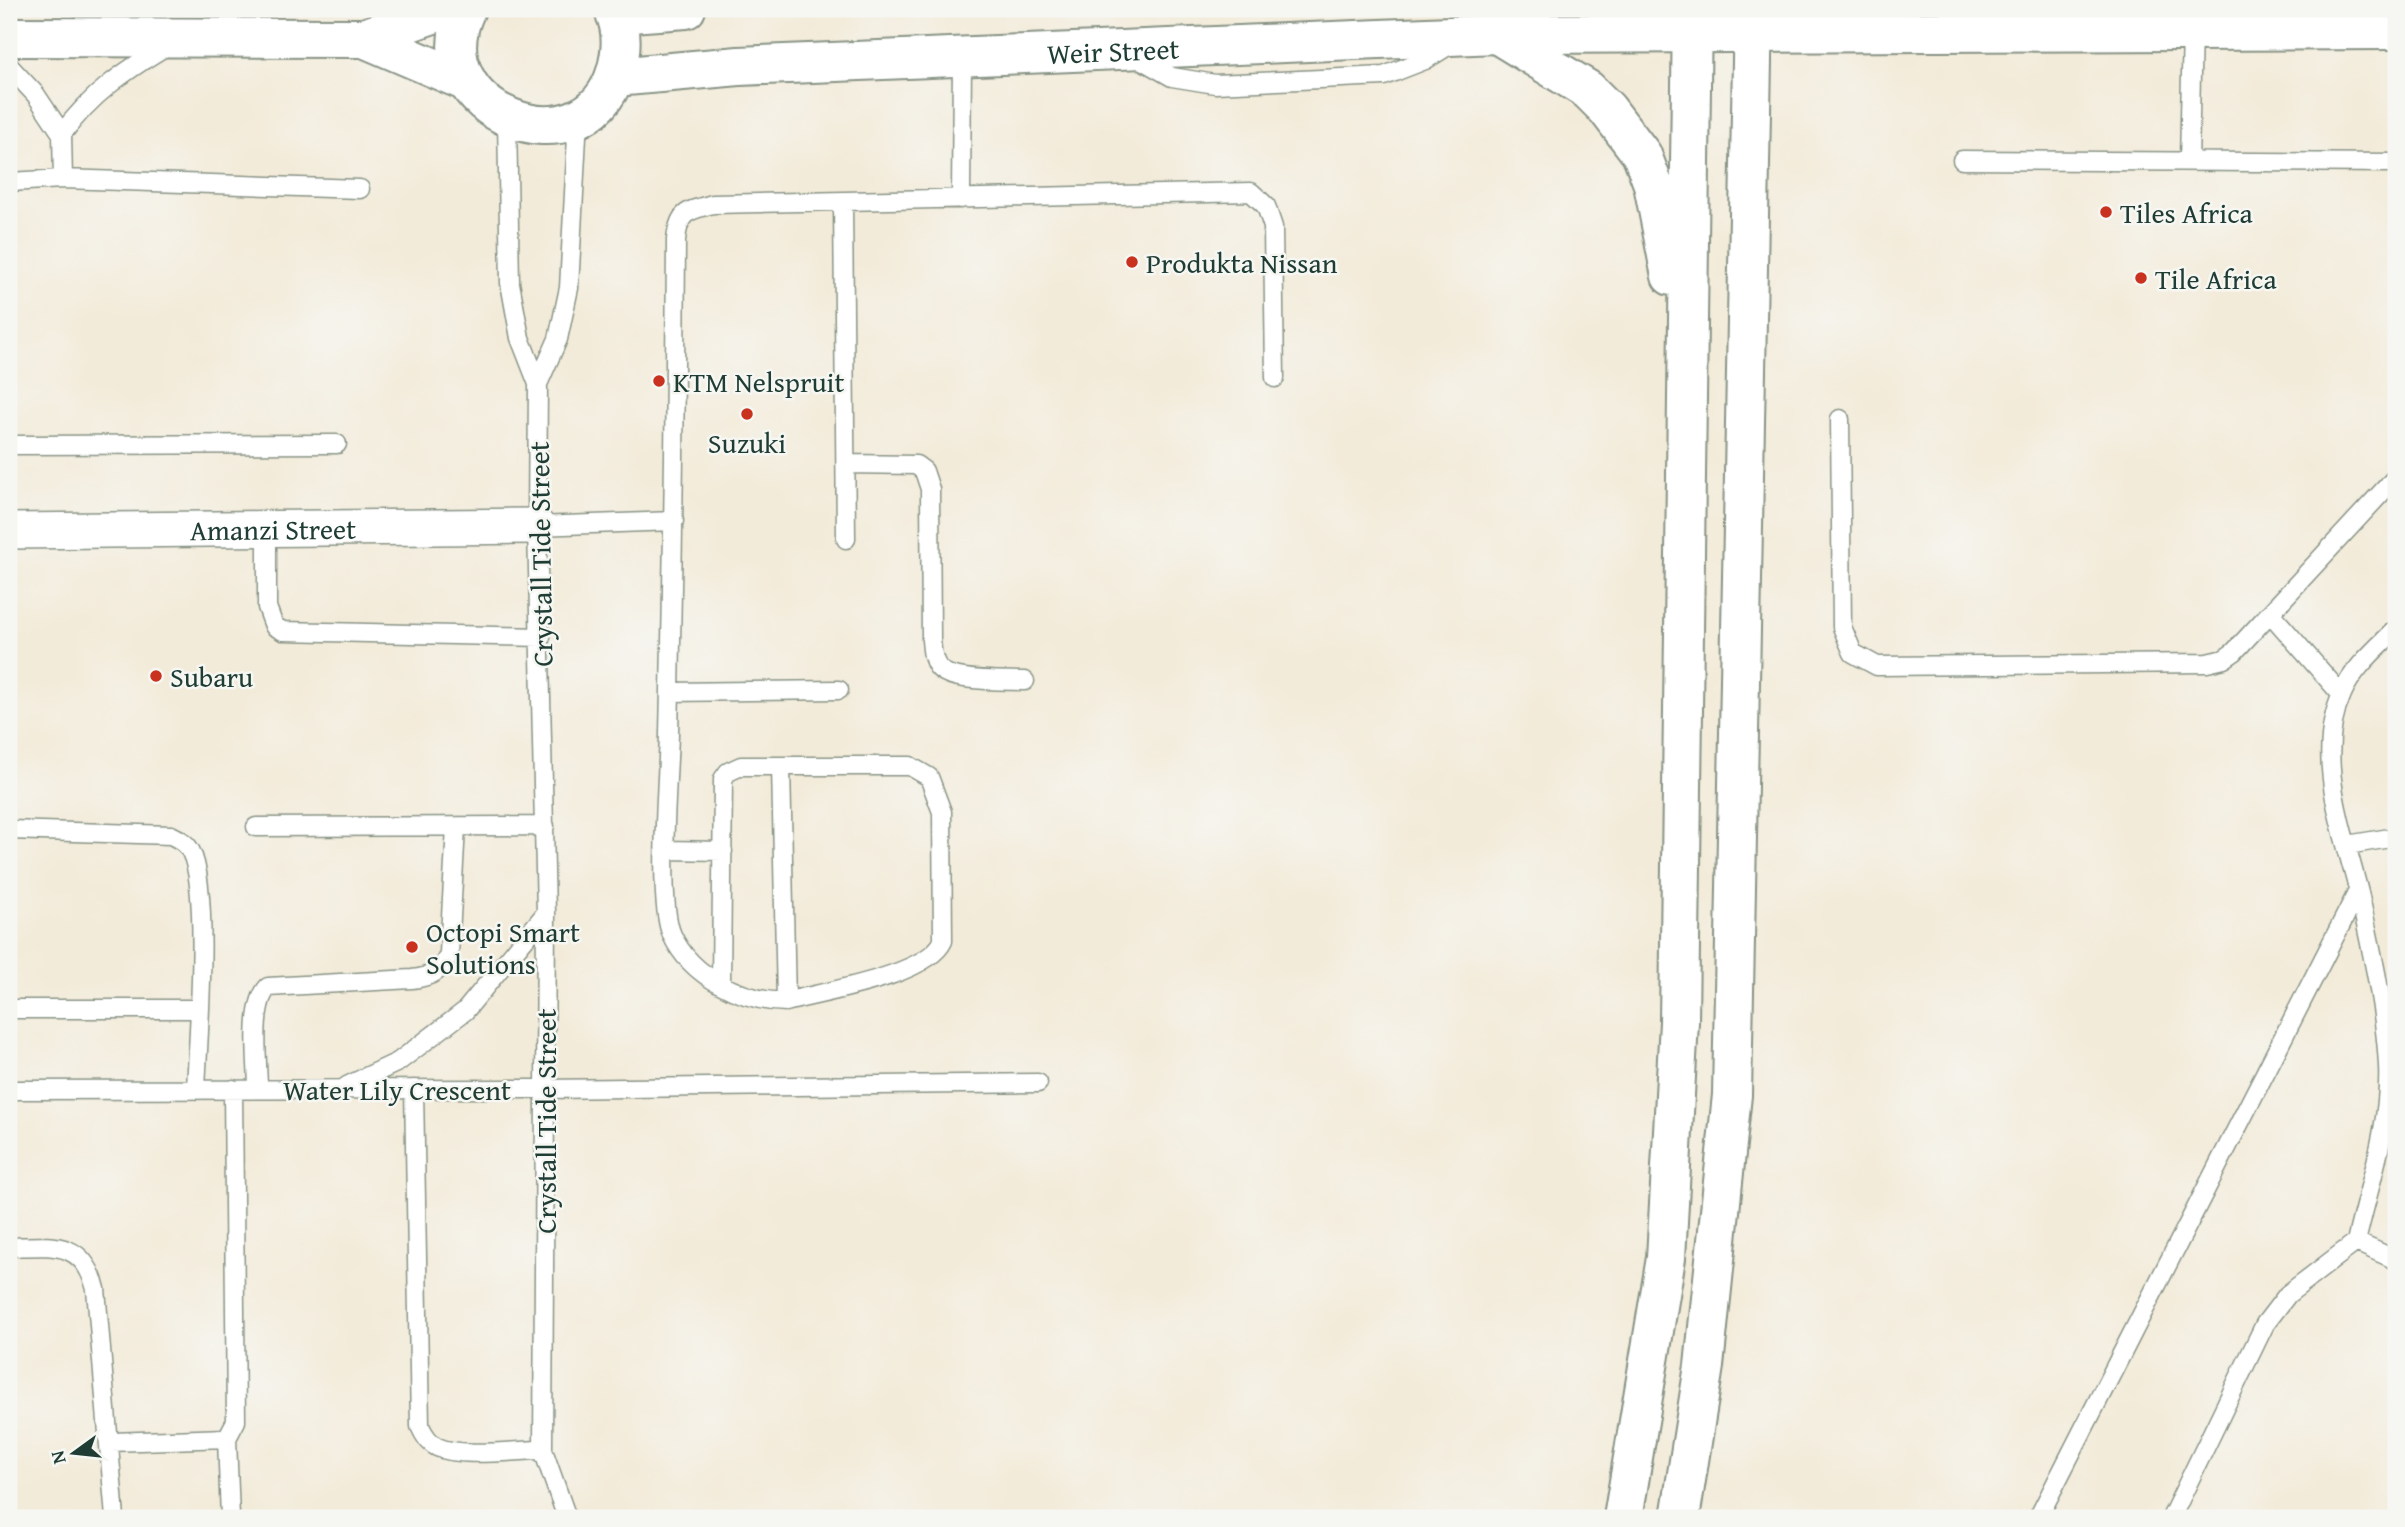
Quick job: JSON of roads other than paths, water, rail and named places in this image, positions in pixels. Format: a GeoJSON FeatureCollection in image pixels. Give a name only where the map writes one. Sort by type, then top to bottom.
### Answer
{"type":"FeatureCollection","features":[{"type":"Feature","properties":{"kind":"main road"},"geometry":{"type":"LineString","coordinates":[[9,37],[364,38],[447,9]]}},
{"type":"Feature","properties":{"kind":"main road"},"geometry":{"type":"LineString","coordinates":[[466,9],[459,32],[458,49],[467,82],[484,104],[507,119],[542,126],[578,117],[599,100],[615,77],[621,46],[614,12],[686,9]]}},
{"type":"Feature","properties":{"kind":"main road"},"geometry":{"type":"LineString","coordinates":[[1623,1518],[1666,1258],[1672,1168],[1678,1021],[1685,368],[1692,20]]}},
{"type":"Feature","properties":{"kind":"main road","name":"Weir Street"},"geometry":{"type":"LineString","coordinates":[[615,77],[739,65],[1612,32],[1692,20],[1753,20],[1803,32],[2396,30]]}},
{"type":"Feature","properties":{"kind":"main road"},"geometry":{"type":"LineString","coordinates":[[1680,1518],[1704,1366],[1732,1095],[1753,20]]}},
{"type":"Feature","properties":{"kind":"main road"},"geometry":{"type":"LineString","coordinates":[[1480,35],[1588,90],[1607,109],[1642,155],[1665,236],[1685,368]]}},
{"type":"Feature","properties":{"kind":"main road"},"geometry":{"type":"LineString","coordinates":[[364,38],[467,82]]}},
{"type":"Feature","properties":{"kind":"street","name":"Amanzi Street"},"geometry":{"type":"LineString","coordinates":[[9,531],[537,526]]}},
{"type":"Feature","properties":{"kind":"lane"},"geometry":{"type":"LineString","coordinates":[[2189,162],[2192,30]]}},
{"type":"Feature","properties":{"kind":"lane"},"geometry":{"type":"LineString","coordinates":[[62,134],[81,107],[105,86],[181,38]]}},
{"type":"Feature","properties":{"kind":"lane"},"geometry":{"type":"LineString","coordinates":[[961,199],[962,56]]}},
{"type":"Feature","properties":{"kind":"lane"},"geometry":{"type":"LineString","coordinates":[[9,66],[36,95],[62,134],[63,179]]}},
{"type":"Feature","properties":{"kind":"lane","name":"Crystall Tide Street"},"geometry":{"type":"LineString","coordinates":[[538,384],[558,339],[569,288],[578,117]]}},
{"type":"Feature","properties":{"kind":"lane","name":"Crystall Tide Street"},"geometry":{"type":"LineString","coordinates":[[507,119],[510,283],[520,338],[538,384],[537,526],[547,913],[543,1450],[567,1518]]}},
{"type":"Feature","properties":{"kind":"lane"},"geometry":{"type":"LineString","coordinates":[[1962,160],[2396,163]]}},
{"type":"Feature","properties":{"kind":"lane"},"geometry":{"type":"LineString","coordinates":[[9,183],[63,179],[360,189]]}},
{"type":"Feature","properties":{"kind":"lane"},"geometry":{"type":"LineString","coordinates":[[721,983],[723,779],[727,772],[741,766],[910,766],[929,777],[942,812],[943,941],[935,953],[892,974],[786,1002],[750,997],[721,983],[697,968],[682,953],[672,935],[667,920],[666,850],[678,222],[685,213],[713,204],[1251,192],[1266,206],[1273,227],[1275,378]]}},
{"type":"Feature","properties":{"kind":"lane"},"geometry":{"type":"LineString","coordinates":[[843,202],[846,539]]}},
{"type":"Feature","properties":{"kind":"lane"},"geometry":{"type":"LineString","coordinates":[[1840,419],[1842,627],[1853,653],[1863,661],[1890,666],[2207,663],[2224,659],[2271,614],[2396,477]]}},
{"type":"Feature","properties":{"kind":"lane"},"geometry":{"type":"LineString","coordinates":[[9,445],[337,444]]}},
{"type":"Feature","properties":{"kind":"lane"},"geometry":{"type":"LineString","coordinates":[[846,464],[916,465],[928,477],[933,658],[940,670],[956,677],[1025,681]]}},
{"type":"Feature","properties":{"kind":"lane"},"geometry":{"type":"LineString","coordinates":[[537,526],[674,521]]}},
{"type":"Feature","properties":{"kind":"lane"},"geometry":{"type":"LineString","coordinates":[[267,528],[267,607],[274,626],[283,631],[541,638]]}},
{"type":"Feature","properties":{"kind":"lane"},"geometry":{"type":"LineString","coordinates":[[2271,614],[2341,694]]}},
{"type":"Feature","properties":{"kind":"lane"},"geometry":{"type":"LineString","coordinates":[[2172,1518],[2265,1324],[2287,1294],[2357,1242],[2388,1139],[2388,1068],[2384,1020],[2332,771],[2334,723],[2341,694],[2353,674],[2396,629]]}},
{"type":"Feature","properties":{"kind":"lane"},"geometry":{"type":"LineString","coordinates":[[670,692],[839,690]]}},
{"type":"Feature","properties":{"kind":"lane"},"geometry":{"type":"LineString","coordinates":[[781,766],[786,1002]]}},
{"type":"Feature","properties":{"kind":"lane"},"geometry":{"type":"LineString","coordinates":[[256,827],[545,826]]}},
{"type":"Feature","properties":{"kind":"lane"},"geometry":{"type":"LineString","coordinates":[[258,1089],[259,998],[268,986],[424,978],[441,969],[449,953],[456,827]]}},
{"type":"Feature","properties":{"kind":"lane"},"geometry":{"type":"LineString","coordinates":[[9,830],[171,835],[182,841],[193,856],[198,885],[196,1089]]}},
{"type":"Feature","properties":{"kind":"lane"},"geometry":{"type":"LineString","coordinates":[[2347,845],[2396,837]]}},
{"type":"Feature","properties":{"kind":"lane"},"geometry":{"type":"LineString","coordinates":[[666,850],[723,851]]}},
{"type":"Feature","properties":{"kind":"lane"},"geometry":{"type":"LineString","coordinates":[[2038,1518],[2358,891]]}},
{"type":"Feature","properties":{"kind":"lane"},"geometry":{"type":"LineString","coordinates":[[341,1090],[398,1062],[465,1011],[547,913]]}},
{"type":"Feature","properties":{"kind":"lane"},"geometry":{"type":"LineString","coordinates":[[9,1009],[198,1010]]}},
{"type":"Feature","properties":{"kind":"lane","name":"Water Lily Crescent"},"geometry":{"type":"LineString","coordinates":[[9,1090],[544,1089],[1038,1083]]}},
{"type":"Feature","properties":{"kind":"lane"},"geometry":{"type":"LineString","coordinates":[[230,1518],[227,1438],[238,1412],[233,1089]]}},
{"type":"Feature","properties":{"kind":"lane"},"geometry":{"type":"LineString","coordinates":[[414,1089],[420,1426],[426,1439],[438,1447],[455,1451],[543,1450]]}},
{"type":"Feature","properties":{"kind":"lane"},"geometry":{"type":"LineString","coordinates":[[2357,1242],[2396,1260]]}},
{"type":"Feature","properties":{"kind":"lane"},"geometry":{"type":"LineString","coordinates":[[9,1247],[65,1249],[83,1258],[89,1265],[96,1289],[111,1442],[115,1518]]}},
{"type":"Feature","properties":{"kind":"lane"},"geometry":{"type":"LineString","coordinates":[[111,1442],[227,1438]]}},
{"type":"Feature","properties":{"kind":"place","name":"Tiles Africa"},"geometry":{"type":"Point","coordinates":[2106,212]}},
{"type":"Feature","properties":{"kind":"place","name":"Produkta Nissan"},"geometry":{"type":"Point","coordinates":[1132,262]}},
{"type":"Feature","properties":{"kind":"place","name":"Tile Africa"},"geometry":{"type":"Point","coordinates":[2141,278]}},
{"type":"Feature","properties":{"kind":"place","name":"KTM Nelspruit"},"geometry":{"type":"Point","coordinates":[659,381]}},
{"type":"Feature","properties":{"kind":"place","name":"Suzuki"},"geometry":{"type":"Point","coordinates":[747,414]}},
{"type":"Feature","properties":{"kind":"place","name":"Subaru"},"geometry":{"type":"Point","coordinates":[156,676]}},
{"type":"Feature","properties":{"kind":"place","name":"Octopi Smart Solutions"},"geometry":{"type":"Point","coordinates":[412,947]}}]}
